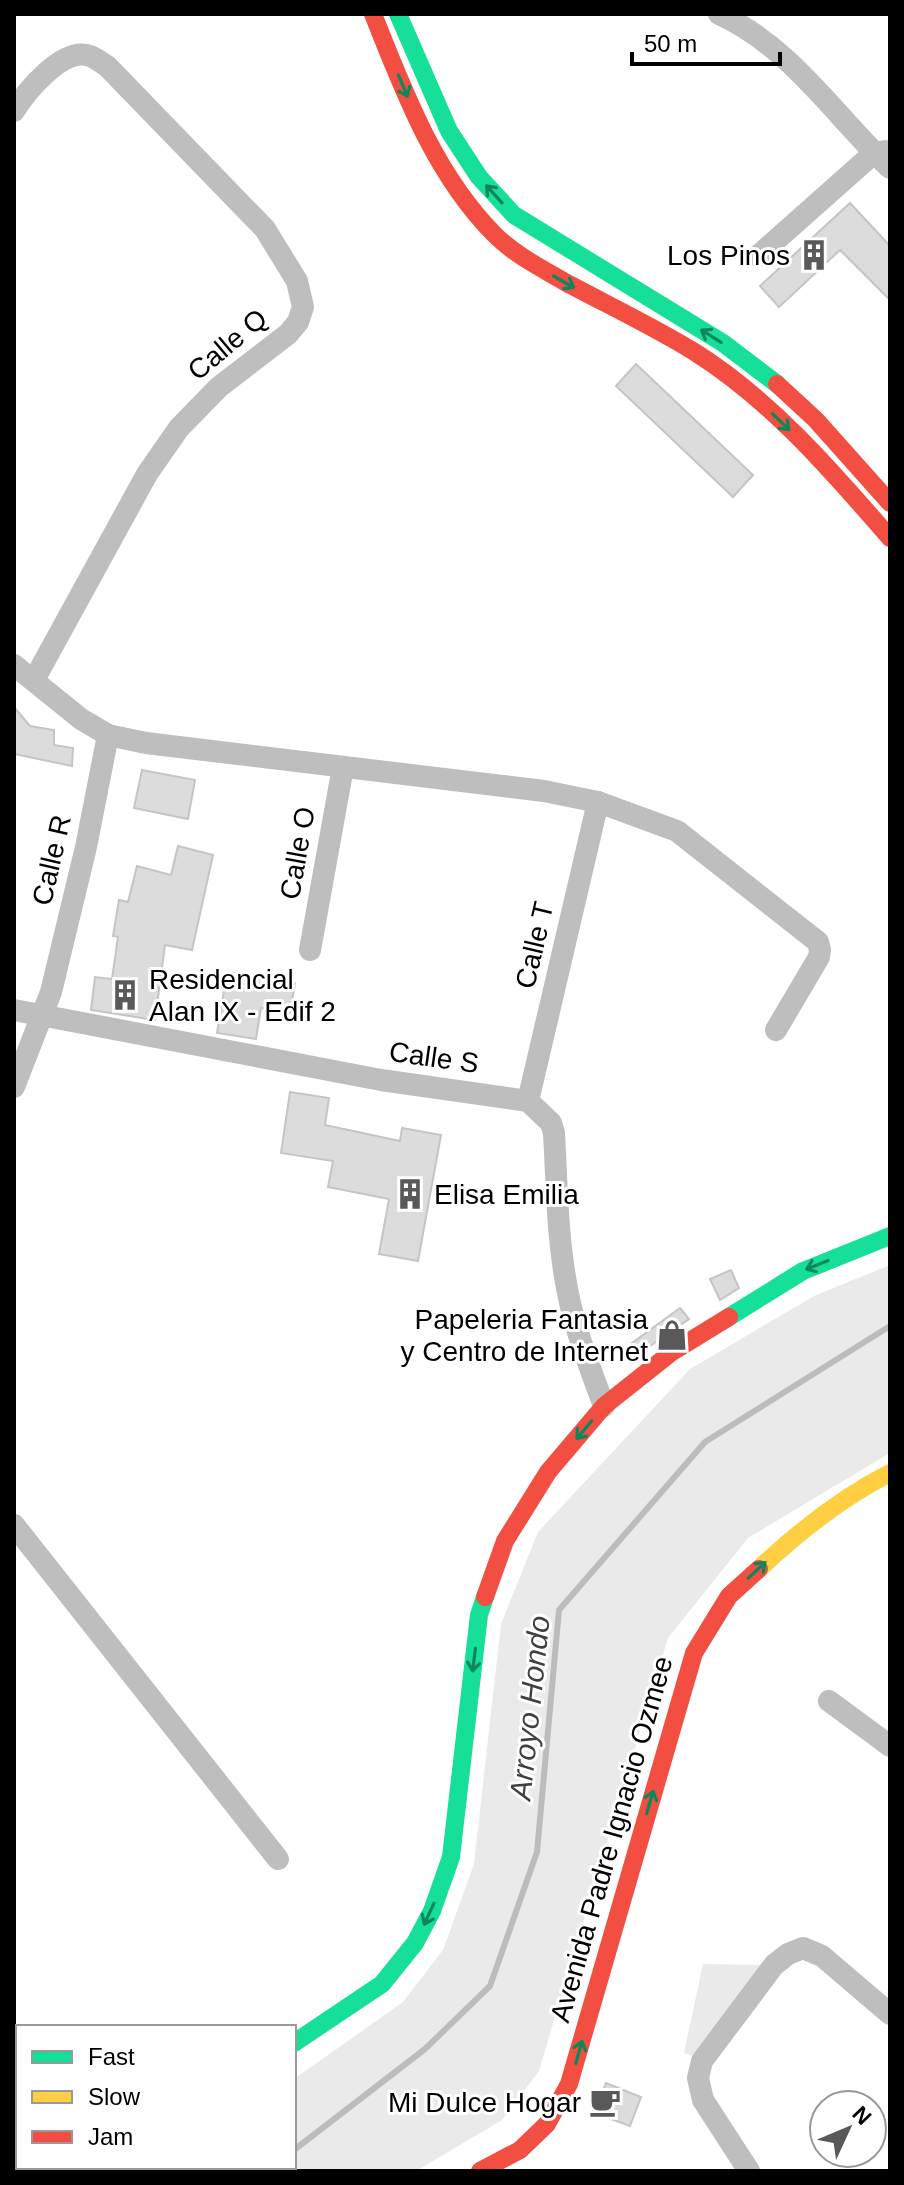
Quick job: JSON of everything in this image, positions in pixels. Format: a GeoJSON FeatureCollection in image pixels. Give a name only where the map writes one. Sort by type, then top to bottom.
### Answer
{"type":"FeatureCollection","features":[{"type":"Feature","properties":{"kind":"street"},"geometry":{"type":"LineString","coordinates":[[373,14],[415,115],[448,177],[497,236],[529,262],[667,336],[709,362],[754,396],[890,538]]}},
{"type":"Feature","properties":{"kind":"street"},"geometry":{"type":"LineString","coordinates":[[398,14],[449,131],[479,177],[514,215],[723,343],[770,378],[816,420],[890,503]]}},
{"type":"Feature","properties":{"kind":"street"},"geometry":{"type":"LineString","coordinates":[[719,14],[738,22],[775,50],[885,157],[758,256]]}},
{"type":"Feature","properties":{"kind":"street","name":"Calle Q"},"geometry":{"type":"LineString","coordinates":[[14,111],[49,69],[79,55],[89,55],[107,66],[265,229],[297,281],[303,307],[298,322],[288,334],[219,387],[179,428],[147,474],[34,680]]}},
{"type":"Feature","properties":{"kind":"street"},"geometry":{"type":"LineString","coordinates":[[14,665],[81,719],[108,735],[146,743],[544,791],[598,802],[677,831],[818,942],[819,957],[776,1030]]}},
{"type":"Feature","properties":{"kind":"street","name":"Calle R"},"geometry":{"type":"LineString","coordinates":[[14,1087],[51,992],[86,847],[108,735]]}},
{"type":"Feature","properties":{"kind":"street","name":"Calle O"},"geometry":{"type":"LineString","coordinates":[[310,950],[343,767]]}},
{"type":"Feature","properties":{"kind":"street","name":"Calle T"},"geometry":{"type":"LineString","coordinates":[[528,1101],[598,802]]}},
{"type":"Feature","properties":{"kind":"street","name":"Calle S"},"geometry":{"type":"LineString","coordinates":[[14,1010],[381,1080],[528,1101]]}},
{"type":"Feature","properties":{"kind":"street"},"geometry":{"type":"LineString","coordinates":[[528,1101],[551,1123],[554,1133],[559,1233],[567,1290],[604,1406]]}},
{"type":"Feature","properties":{"kind":"street"},"geometry":{"type":"LineString","coordinates":[[296,2042],[382,1984],[415,1943],[432,1911],[451,1857],[479,1615],[505,1541],[548,1472],[604,1406],[672,1352],[803,1271],[890,1236]]}},
{"type":"Feature","properties":{"kind":"street","name":"Avenida Padre Ignacio Ozmee"},"geometry":{"type":"LineString","coordinates":[[480,2171],[520,2150],[547,2124],[569,2084],[694,1653],[729,1596],[778,1551],[869,1484],[890,1473]]}},
{"type":"Feature","properties":{"kind":"street"},"geometry":{"type":"LineString","coordinates":[[14,1525],[278,1859]]}},
{"type":"Feature","properties":{"kind":"street"},"geometry":{"type":"LineString","coordinates":[[829,1701],[890,1746]]}},
{"type":"Feature","properties":{"kind":"street"},"geometry":{"type":"LineString","coordinates":[[749,2171],[703,2100],[698,2078],[702,2061],[774,1965],[788,1954],[803,1948],[822,1956],[890,2014]]}},
{"type":"Feature","properties":{"kind":"shaded area"},"geometry":{"type":"Polygon","coordinates":[[[890,1265],[890,1453],[748,1538],[668,1638],[539,2071],[502,2120],[416,2171],[167,2171],[296,2169],[296,2078],[403,2002],[443,1950],[474,1864],[501,1624],[538,1532],[690,1369],[814,1296],[890,1265]]]}},
{"type":"Feature","properties":{"kind":"shaded area"},"geometry":{"type":"Polygon","coordinates":[[[703,1964],[765,1965],[693,2056],[684,2053],[703,1964]]]}},
{"type":"Feature","properties":{"kind":"building","name":"Los Pinos"},"geometry":{"type":"Polygon","coordinates":[[[850,203],[890,246],[890,300],[840,250],[779,307],[760,286],[850,203]]]}},
{"type":"Feature","properties":{"kind":"building"},"geometry":{"type":"Polygon","coordinates":[[[636,364],[753,475],[733,497],[616,386],[636,364]]]}},
{"type":"Feature","properties":{"kind":"building"},"geometry":{"type":"Polygon","coordinates":[[[14,707],[30,726],[54,730],[54,745],[73,748],[72,766],[14,754],[14,707]]]}},
{"type":"Feature","properties":{"kind":"building"},"geometry":{"type":"Polygon","coordinates":[[[142,770],[195,780],[188,819],[134,808],[142,770]]]}},
{"type":"Feature","properties":{"kind":"building"},"geometry":{"type":"Polygon","coordinates":[[[178,846],[213,855],[192,950],[165,945],[155,1020],[91,1010],[95,977],[112,979],[118,937],[113,936],[119,900],[128,902],[137,866],[171,875],[178,846]]]}},
{"type":"Feature","properties":{"kind":"building"},"geometry":{"type":"Polygon","coordinates":[[[227,972],[295,983],[290,1013],[261,1008],[256,1039],[217,1033],[227,972]]]}},
{"type":"Feature","properties":{"kind":"building"},"geometry":{"type":"Polygon","coordinates":[[[290,1092],[329,1098],[325,1125],[400,1141],[402,1128],[441,1135],[418,1261],[379,1254],[389,1199],[328,1187],[333,1161],[281,1153],[290,1092]]]}},
{"type":"Feature","properties":{"kind":"building"},"geometry":{"type":"Polygon","coordinates":[[[731,1270],[739,1288],[720,1300],[710,1279],[731,1270]]]}},
{"type":"Feature","properties":{"kind":"building"},"geometry":{"type":"Polygon","coordinates":[[[680,1308],[689,1319],[640,1353],[632,1343],[680,1308]]]}},
{"type":"Feature","properties":{"kind":"building"},"geometry":{"type":"Polygon","coordinates":[[[606,2083],[641,2097],[630,2126],[594,2113],[606,2083]]]}},
{"type":"Feature","properties":{"kind":"waterway","name":"Arroyo Hondo"},"geometry":{"type":"LineString","coordinates":[[296,2148],[425,2049],[490,1986],[537,1852],[559,1610],[705,1442],[890,1326]]}},
{"type":"Feature","properties":{"kind":"traffic: fast"},"geometry":{"type":"LineString","coordinates":[[398,14],[449,131],[479,177],[514,215],[723,343],[777,384]]}},
{"type":"Feature","properties":{"kind":"traffic: fast"},"geometry":{"type":"LineString","coordinates":[[729,1317],[803,1271],[890,1236]]}},
{"type":"Feature","properties":{"kind":"traffic: fast"},"geometry":{"type":"LineString","coordinates":[[296,2042],[382,1984],[415,1943],[432,1911],[451,1857],[479,1615],[485,1597]]}},
{"type":"Feature","properties":{"kind":"traffic: slow"},"geometry":{"type":"LineString","coordinates":[[759,1569],[821,1516],[890,1473]]}},
{"type":"Feature","properties":{"kind":"traffic: jam"},"geometry":{"type":"LineString","coordinates":[[373,14],[409,102],[438,159],[455,186],[495,235],[538,266],[646,324],[721,370],[774,413],[890,538]]}},
{"type":"Feature","properties":{"kind":"traffic: jam"},"geometry":{"type":"LineString","coordinates":[[777,384],[816,420],[890,503]]}},
{"type":"Feature","properties":{"kind":"traffic: jam"},"geometry":{"type":"LineString","coordinates":[[485,1597],[505,1541],[548,1472],[604,1406],[672,1352],[729,1317]]}},
{"type":"Feature","properties":{"kind":"traffic: jam"},"geometry":{"type":"LineString","coordinates":[[480,2171],[520,2150],[547,2124],[569,2084],[694,1653],[729,1596],[759,1569]]}},
{"type":"Feature","properties":{"kind":"place","name":"Los Pinos"},"geometry":{"type":"Point","coordinates":[814,255]}},
{"type":"Feature","properties":{"kind":"place","name":"Residencial Alan IX - Edif 2"},"geometry":{"type":"Point","coordinates":[125,995]}},
{"type":"Feature","properties":{"kind":"place","name":"Elisa Emilia"},"geometry":{"type":"Point","coordinates":[410,1194]}},
{"type":"Feature","properties":{"kind":"place","name":"Papeleria Fantasia y Centro de Internet"},"geometry":{"type":"Point","coordinates":[672,1335]}},
{"type":"Feature","properties":{"kind":"place","name":"Mi Dulce Hogar"},"geometry":{"type":"Point","coordinates":[605,2102]}}]}
